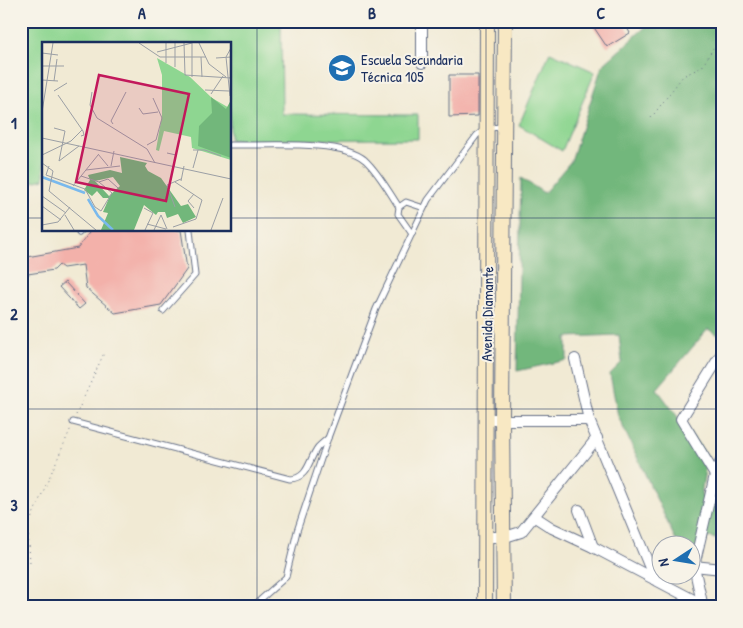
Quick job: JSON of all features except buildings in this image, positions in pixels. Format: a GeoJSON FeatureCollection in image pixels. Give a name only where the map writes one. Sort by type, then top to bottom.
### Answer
{"type":"FeatureCollection","features":[{"type":"Feature","properties":{"kind":"main road","name":"Avenida Diamante"},"geometry":{"type":"LineString","coordinates":[[485,607],[487,21]]}},
{"type":"Feature","properties":{"kind":"main road","name":"Avenida Diamante"},"geometry":{"type":"LineString","coordinates":[[504,607],[505,537],[502,420],[506,126],[505,21]]}},
{"type":"Feature","properties":{"kind":"main road"},"geometry":{"type":"LineString","coordinates":[[487,41],[505,41]]}},
{"type":"Feature","properties":{"kind":"street"},"geometry":{"type":"LineString","coordinates":[[422,21],[422,63]]}},
{"type":"Feature","properties":{"kind":"street"},"geometry":{"type":"LineString","coordinates":[[715,475],[681,419],[722,353]]}},
{"type":"Feature","properties":{"kind":"street"},"geometry":{"type":"LineString","coordinates":[[575,359],[588,420],[650,568]]}},
{"type":"Feature","properties":{"kind":"street"},"geometry":{"type":"LineString","coordinates":[[486,418],[502,420],[588,420]]}},
{"type":"Feature","properties":{"kind":"street"},"geometry":{"type":"LineString","coordinates":[[486,538],[505,537],[521,532],[535,517],[574,464],[597,438]]}},
{"type":"Feature","properties":{"kind":"street"},"geometry":{"type":"LineString","coordinates":[[700,540],[715,475],[722,459]]}},
{"type":"Feature","properties":{"kind":"street"},"geometry":{"type":"LineString","coordinates":[[579,510],[593,547]]}},
{"type":"Feature","properties":{"kind":"street"},"geometry":{"type":"LineString","coordinates":[[535,517],[552,528],[650,577]]}},
{"type":"Feature","properties":{"kind":"street"},"geometry":{"type":"LineString","coordinates":[[700,567],[722,569]]}},
{"type":"Feature","properties":{"kind":"street"},"geometry":{"type":"LineString","coordinates":[[667,586],[704,605]]}},
{"type":"Feature","properties":{"kind":"street"},"geometry":{"type":"LineString","coordinates":[[699,586],[704,605]]}},
{"type":"Feature","properties":{"kind":"lane"},"geometry":{"type":"LineString","coordinates":[[252,607],[286,577],[297,532],[328,438],[376,309],[424,208],[478,135],[487,128],[506,126]]}},
{"type":"Feature","properties":{"kind":"lane"},"geometry":{"type":"LineString","coordinates":[[231,145],[329,147],[354,152],[366,161],[399,207],[398,214],[412,234]]}},
{"type":"Feature","properties":{"kind":"lane"},"geometry":{"type":"LineString","coordinates":[[399,207],[406,202],[424,208]]}},
{"type":"Feature","properties":{"kind":"lane"},"geometry":{"type":"LineString","coordinates":[[163,311],[196,275],[190,231]]}},
{"type":"Feature","properties":{"kind":"lane"},"geometry":{"type":"LineString","coordinates":[[73,422],[290,479],[298,479],[304,475],[318,447],[328,438]]}},
{"type":"Feature","properties":{"kind":"path"},"geometry":{"type":"LineString","coordinates":[[651,118],[683,76],[702,68],[722,33]]}},
{"type":"Feature","properties":{"kind":"path"},"geometry":{"type":"LineString","coordinates":[[21,563],[30,562],[28,526],[104,353]]}},
{"type":"Feature","properties":{"kind":"path"},"geometry":{"type":"LineString","coordinates":[[21,505],[28,504]]}},
{"type":"Feature","properties":{"kind":"path"},"geometry":{"type":"LineString","coordinates":[[21,527],[28,526]]}},
{"type":"Feature","properties":{"kind":"green space"},"geometry":{"type":"Polygon","coordinates":[[[21,21],[281,21],[282,114],[418,115],[418,139],[231,140],[231,42],[42,42],[42,180],[21,185],[21,21]]]}},
{"type":"Feature","properties":{"kind":"green space"},"geometry":{"type":"Polygon","coordinates":[[[652,21],[722,21],[722,338],[708,329],[657,389],[707,456],[701,496],[716,502],[722,492],[722,541],[709,537],[700,544],[700,536],[674,536],[618,416],[610,374],[622,362],[619,335],[567,337],[567,360],[517,371],[521,178],[544,193],[571,161],[602,66],[652,21]]]}},
{"type":"Feature","properties":{"kind":"green space"},"geometry":{"type":"Polygon","coordinates":[[[550,52],[595,72],[562,151],[519,125],[550,52]]]}},
{"type":"Feature","properties":{"kind":"place","name":"Escuela Secundaria Técnica 105"},"geometry":{"type":"Point","coordinates":[342,68]}}]}
